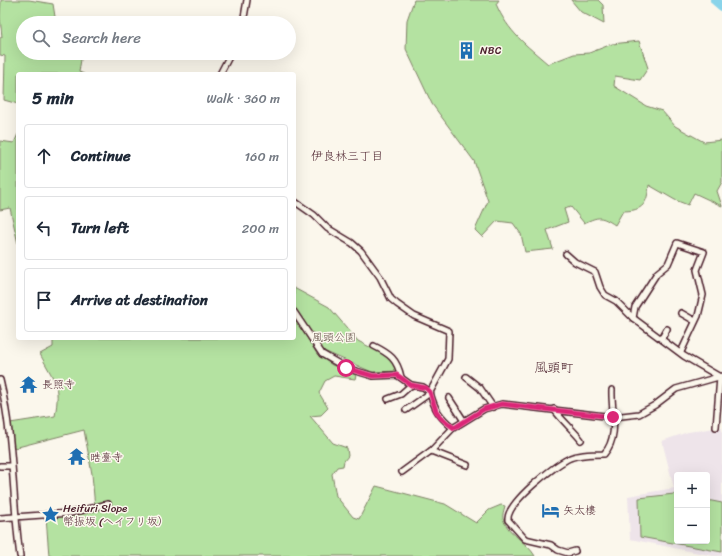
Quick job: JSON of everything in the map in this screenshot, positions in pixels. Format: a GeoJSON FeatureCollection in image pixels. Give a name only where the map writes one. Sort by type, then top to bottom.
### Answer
{"type":"FeatureCollection","features":[{"type":"Feature","properties":{"kind":"street"},"geometry":{"type":"LineString","coordinates":[[244,16],[247,0]]}},
{"type":"Feature","properties":{"kind":"street"},"geometry":{"type":"LineString","coordinates":[[221,72],[227,60]]}},
{"type":"Feature","properties":{"kind":"street"},"geometry":{"type":"LineString","coordinates":[[296,202],[314,215],[327,228],[356,247],[371,264],[391,299],[414,316],[449,331],[448,360],[430,393],[406,410]]}},
{"type":"Feature","properties":{"kind":"street"},"geometry":{"type":"LineString","coordinates":[[634,318],[635,307],[657,273],[668,264],[677,243],[704,252],[697,267],[703,295],[695,321],[681,352]]}},
{"type":"Feature","properties":{"kind":"street"},"geometry":{"type":"LineString","coordinates":[[566,254],[575,262],[596,272],[600,288],[605,295],[616,301],[634,318],[681,352],[684,356],[721,377]]}},
{"type":"Feature","properties":{"kind":"street"},"geometry":{"type":"LineString","coordinates":[[681,313],[695,321]]}},
{"type":"Feature","properties":{"kind":"street"},"geometry":{"type":"LineString","coordinates":[[296,315],[322,354],[346,368],[373,376],[397,375],[411,385],[423,387],[430,393],[436,411],[441,418],[454,428]]}},
{"type":"Feature","properties":{"kind":"street"},"geometry":{"type":"LineString","coordinates":[[662,338],[667,329]]}},
{"type":"Feature","properties":{"kind":"street"},"geometry":{"type":"LineString","coordinates":[[374,346],[392,356],[400,370],[401,377]]}},
{"type":"Feature","properties":{"kind":"street"},"geometry":{"type":"LineString","coordinates":[[466,377],[480,388],[493,407]]}},
{"type":"Feature","properties":{"kind":"street"},"geometry":{"type":"LineString","coordinates":[[716,427],[719,415],[721,377]]}},
{"type":"Feature","properties":{"kind":"street"},"geometry":{"type":"LineString","coordinates":[[402,472],[431,451],[454,428],[484,409],[502,404],[613,417],[639,414],[655,405],[676,389],[721,377]]}},
{"type":"Feature","properties":{"kind":"street"},"geometry":{"type":"LineString","coordinates":[[0,380],[11,466],[14,516],[20,556]]}},
{"type":"Feature","properties":{"kind":"street"},"geometry":{"type":"LineString","coordinates":[[388,399],[401,394],[411,385]]}},
{"type":"Feature","properties":{"kind":"street"},"geometry":{"type":"LineString","coordinates":[[576,551],[568,553],[558,550],[551,545],[525,539],[508,520],[508,512],[535,483],[565,461],[571,458],[604,454],[614,430],[612,390]]}},
{"type":"Feature","properties":{"kind":"street"},"geometry":{"type":"LineString","coordinates":[[449,398],[464,421]]}},
{"type":"Feature","properties":{"kind":"street"},"geometry":{"type":"LineString","coordinates":[[554,409],[556,414],[564,420],[581,440]]}},
{"type":"Feature","properties":{"kind":"street"},"geometry":{"type":"LineString","coordinates":[[431,451],[467,465]]}},
{"type":"Feature","properties":{"kind":"street"},"geometry":{"type":"LineString","coordinates":[[0,466],[11,466]]}},
{"type":"Feature","properties":{"kind":"street"},"geometry":{"type":"LineString","coordinates":[[0,518],[71,513],[108,504]]}},
{"type":"Feature","properties":{"kind":"shaded area"},"geometry":{"type":"Polygon","coordinates":[[[722,428],[722,556],[713,556],[630,539],[628,496],[674,488],[662,441],[688,432],[722,428]]]}},
{"type":"Feature","properties":{"kind":"green space"},"geometry":{"type":"Polygon","coordinates":[[[1,0],[29,0],[53,4],[55,16],[16,16],[16,60],[81,60],[79,72],[16,72],[16,103],[4,100],[5,56],[0,55],[0,38],[2,37],[0,17],[1,0]]]}},
{"type":"Feature","properties":{"kind":"green space"},"geometry":{"type":"Polygon","coordinates":[[[414,0],[499,0],[496,4],[506,23],[525,44],[548,64],[574,54],[589,53],[612,44],[639,41],[648,68],[640,80],[615,76],[614,86],[646,106],[662,111],[675,126],[704,142],[722,140],[722,182],[717,191],[722,206],[694,193],[688,205],[675,200],[649,185],[647,197],[643,205],[640,208],[630,211],[623,211],[615,225],[600,218],[584,223],[571,207],[564,209],[568,222],[547,230],[553,249],[525,252],[521,234],[513,223],[497,221],[482,237],[475,230],[488,201],[474,161],[432,104],[406,49],[407,20],[414,0]]]}},
{"type":"Feature","properties":{"kind":"green space"},"geometry":{"type":"Polygon","coordinates":[[[571,0],[598,0],[603,5],[604,24],[581,12],[571,0]]]}},
{"type":"Feature","properties":{"kind":"green space"},"geometry":{"type":"Polygon","coordinates":[[[16,138],[16,235],[10,208],[0,210],[0,141],[14,143],[16,138]]]}},
{"type":"Feature","properties":{"kind":"green space","name":"風頭公園"},"geometry":{"type":"Polygon","coordinates":[[[296,289],[329,307],[358,341],[389,357],[398,371],[372,372],[324,351],[296,311],[296,289]]]}},
{"type":"Feature","properties":{"kind":"green space"},"geometry":{"type":"Polygon","coordinates":[[[296,319],[317,354],[332,365],[356,375],[355,379],[334,376],[325,381],[319,393],[328,408],[321,415],[310,416],[333,443],[347,448],[348,456],[344,461],[343,466],[337,467],[332,474],[336,496],[353,517],[359,519],[376,486],[445,504],[476,523],[489,510],[501,505],[505,506],[503,519],[505,524],[513,534],[532,551],[535,556],[49,556],[46,517],[95,508],[92,474],[84,430],[14,448],[10,423],[55,416],[57,389],[40,354],[53,347],[53,340],[296,340],[296,319]]]}},
{"type":"Feature","properties":{"kind":"green space"},"geometry":{"type":"Polygon","coordinates":[[[674,494],[674,543],[640,537],[639,498],[674,494]]]}},
{"type":"Feature","properties":{"kind":"green space"},"geometry":{"type":"Polygon","coordinates":[[[710,501],[722,503],[722,552],[678,544],[710,544],[710,501]]]}},
{"type":"Feature","properties":{"kind":"waterway"},"geometry":{"type":"LineString","coordinates":[[715,0],[722,6]]}},
{"type":"Feature","properties":{"kind":"place","name":"NBC"},"geometry":{"type":"Point","coordinates":[467,50]}},
{"type":"Feature","properties":{"kind":"place","name":"長照寺"},"geometry":{"type":"Point","coordinates":[29,384]}},
{"type":"Feature","properties":{"kind":"place","name":"晧臺寺"},"geometry":{"type":"Point","coordinates":[77,457]}},
{"type":"Feature","properties":{"kind":"place","name":"矢太樓"},"geometry":{"type":"Point","coordinates":[550,510]}},
{"type":"Feature","properties":{"kind":"place","name":"Heifuri Slope 幣振坂 (ヘイフリ坂）"},"geometry":{"type":"Point","coordinates":[50,514]}},
{"type":"Feature","properties":{"kind":"district","name":"伊良林三丁目"},"geometry":{"type":"Point","coordinates":[347,156]}},
{"type":"Feature","properties":{"kind":"district","name":"風頭町"},"geometry":{"type":"Point","coordinates":[554,367]}},
{"type":"Feature","properties":{"kind":"route"},"geometry":{"type":"LineString","coordinates":[[346,368],[373,376],[397,375],[411,385],[426,388],[430,392],[432,403],[436,411],[441,418],[454,428],[472,415],[484,409],[502,404],[613,417]]}}]}
